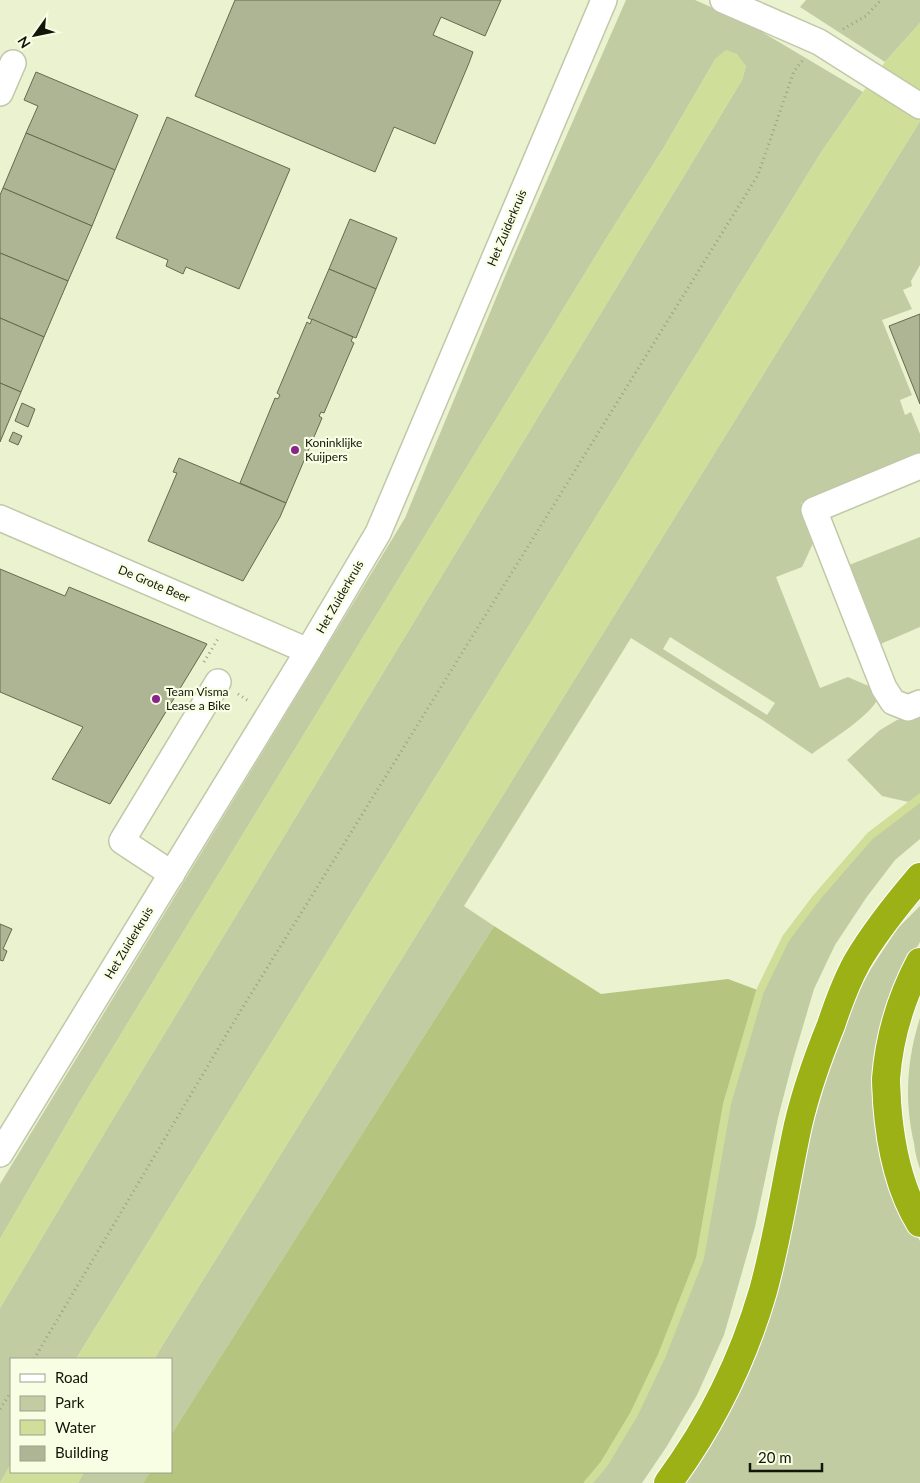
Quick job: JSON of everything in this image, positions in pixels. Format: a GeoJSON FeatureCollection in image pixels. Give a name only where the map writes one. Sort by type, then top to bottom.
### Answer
{"type":"FeatureCollection","features":[{"type":"Feature","properties":{"kind":"highway"},"geometry":{"type":"LineString","coordinates":[[668,1483],[716,1407],[744,1345],[763,1292],[801,1114],[815,1067],[838,1004],[857,963],[879,927],[920,877]]}},
{"type":"Feature","properties":{"kind":"highway"},"geometry":{"type":"LineString","coordinates":[[920,962],[909,984],[893,1035],[886,1080],[889,1126],[898,1174],[920,1223]]}},
{"type":"Feature","properties":{"kind":"street","name":"Het Zuiderkruis"},"geometry":{"type":"LineString","coordinates":[[0,1154],[270,714],[378,533],[604,0]]}},
{"type":"Feature","properties":{"kind":"street"},"geometry":{"type":"LineString","coordinates":[[723,0],[828,47],[920,106]]}},
{"type":"Feature","properties":{"kind":"street"},"geometry":{"type":"LineString","coordinates":[[0,93],[13,63]]}},
{"type":"Feature","properties":{"kind":"street"},"geometry":{"type":"LineString","coordinates":[[920,466],[814,510],[884,688],[893,702],[908,708],[920,703]]}},
{"type":"Feature","properties":{"kind":"street","name":"De Grote Beer"},"geometry":{"type":"LineString","coordinates":[[0,518],[308,651]]}},
{"type":"Feature","properties":{"kind":"street"},"geometry":{"type":"LineString","coordinates":[[172,874],[122,841],[218,682]]}},
{"type":"Feature","properties":{"kind":"path"},"geometry":{"type":"LineString","coordinates":[[35,1358],[241,1010],[758,175],[794,71],[828,47],[866,16],[881,0]]}},
{"type":"Feature","properties":{"kind":"path"},"geometry":{"type":"LineString","coordinates":[[230,618],[202,665],[218,682],[270,714]]}},
{"type":"Feature","properties":{"kind":"path"},"geometry":{"type":"LineString","coordinates":[[0,1409],[10,1394]]}},
{"type":"Feature","properties":{"kind":"green space"},"geometry":{"type":"Polygon","coordinates":[[[626,0],[695,0],[747,23],[863,92],[822,151],[77,1358],[10,1358],[10,1466],[0,1483],[0,1308],[742,80],[746,66],[716,58],[663,149],[609,234],[79,1103],[0,1239],[0,1184],[405,518],[508,269],[626,0]]]}},
{"type":"Feature","properties":{"kind":"green space"},"geometry":{"type":"Polygon","coordinates":[[[806,0],[920,0],[920,23],[885,62],[800,7],[806,0]]]}},
{"type":"Feature","properties":{"kind":"green space"},"geometry":{"type":"Polygon","coordinates":[[[920,121],[920,265],[911,281],[912,286],[903,290],[912,309],[882,320],[912,395],[900,400],[905,415],[911,412],[920,434],[920,456],[801,503],[815,539],[802,567],[776,577],[820,688],[848,677],[873,688],[878,698],[874,705],[859,720],[812,754],[764,721],[631,638],[464,906],[494,926],[172,1433],[172,1358],[155,1358],[920,121]],[[670,637],[663,649],[767,715],[775,703],[670,637]]]}},
{"type":"Feature","properties":{"kind":"green space"},"geometry":{"type":"Polygon","coordinates":[[[920,537],[920,627],[876,646],[844,567],[920,537]]]}},
{"type":"Feature","properties":{"kind":"green space"},"geometry":{"type":"Polygon","coordinates":[[[920,712],[920,839],[895,860],[866,898],[835,945],[814,989],[778,1118],[755,1227],[724,1335],[697,1395],[667,1446],[642,1483],[588,1483],[604,1464],[634,1414],[662,1355],[700,1258],[727,1104],[760,991],[786,938],[817,897],[870,836],[913,803],[882,796],[847,760],[880,730],[897,720],[920,712]]]}},
{"type":"Feature","properties":{"kind":"green space"},"geometry":{"type":"Polygon","coordinates":[[[920,906],[920,942],[899,979],[884,1032],[908,1220],[920,1241],[920,1483],[680,1483],[798,1179],[828,1071],[849,1008],[872,967],[898,928],[920,906]]]}},
{"type":"Feature","properties":{"kind":"green space"},"geometry":{"type":"Polygon","coordinates":[[[920,1018],[920,1169],[911,1127],[908,1080],[912,1049],[920,1018]]]}},
{"type":"Feature","properties":{"kind":"green space"},"geometry":{"type":"Polygon","coordinates":[[[83,1473],[149,1473],[143,1483],[78,1483],[83,1473]]]}},
{"type":"Feature","properties":{"kind":"shaded area"},"geometry":{"type":"Polygon","coordinates":[[[494,926],[601,994],[728,979],[760,991],[727,1104],[700,1258],[662,1355],[634,1414],[604,1464],[588,1483],[143,1483],[149,1473],[172,1473],[172,1433],[494,926]]]}},
{"type":"Feature","properties":{"kind":"water"},"geometry":{"type":"Polygon","coordinates":[[[920,23],[920,121],[155,1358],[77,1358],[822,151],[885,62],[920,23]]]}},
{"type":"Feature","properties":{"kind":"water"},"geometry":{"type":"Polygon","coordinates":[[[726,50],[737,54],[746,66],[742,80],[0,1308],[0,1239],[79,1103],[609,234],[663,149],[716,58],[726,50]]]}},
{"type":"Feature","properties":{"kind":"water"},"geometry":{"type":"Polygon","coordinates":[[[10,1466],[10,1473],[83,1473],[78,1483],[0,1483],[10,1466]]]}},
{"type":"Feature","properties":{"kind":"building"},"geometry":{"type":"Polygon","coordinates":[[[235,0],[501,0],[485,36],[441,17],[433,35],[473,52],[435,144],[394,127],[375,172],[195,96],[235,0]]]}},
{"type":"Feature","properties":{"kind":"building"},"geometry":{"type":"Polygon","coordinates":[[[36,72],[138,115],[115,170],[26,133],[38,106],[24,100],[36,72]]]}},
{"type":"Feature","properties":{"kind":"building"},"geometry":{"type":"Polygon","coordinates":[[[167,117],[290,169],[239,289],[186,267],[183,274],[166,266],[168,260],[116,238],[167,117]]]}},
{"type":"Feature","properties":{"kind":"building"},"geometry":{"type":"Polygon","coordinates":[[[26,133],[115,170],[92,226],[3,188],[26,133]]]}},
{"type":"Feature","properties":{"kind":"building"},"geometry":{"type":"Polygon","coordinates":[[[3,188],[92,226],[68,281],[0,253],[0,195],[3,188]]]}},
{"type":"Feature","properties":{"kind":"building"},"geometry":{"type":"Polygon","coordinates":[[[350,219],[397,238],[376,289],[329,269],[350,219]]]}},
{"type":"Feature","properties":{"kind":"building"},"geometry":{"type":"Polygon","coordinates":[[[0,253],[68,281],[44,337],[0,318],[0,253]]]}},
{"type":"Feature","properties":{"kind":"building"},"geometry":{"type":"Polygon","coordinates":[[[329,269],[376,289],[356,338],[308,318],[329,269]]]}},
{"type":"Feature","properties":{"kind":"building"},"geometry":{"type":"Polygon","coordinates":[[[920,314],[920,404],[889,326],[920,314]]]}},
{"type":"Feature","properties":{"kind":"building"},"geometry":{"type":"Polygon","coordinates":[[[0,318],[44,337],[21,392],[0,383],[0,318]]]}},
{"type":"Feature","properties":{"kind":"building"},"geometry":{"type":"Polygon","coordinates":[[[312,319],[353,337],[351,341],[354,343],[324,413],[321,412],[319,416],[322,418],[286,503],[240,483],[275,398],[278,399],[280,395],[277,393],[307,322],[310,324],[312,319]]]}},
{"type":"Feature","properties":{"kind":"building"},"geometry":{"type":"Polygon","coordinates":[[[0,383],[21,392],[0,442],[0,383]]]}},
{"type":"Feature","properties":{"kind":"building"},"geometry":{"type":"Polygon","coordinates":[[[22,403],[35,409],[28,427],[15,421],[22,403]]]}},
{"type":"Feature","properties":{"kind":"building"},"geometry":{"type":"Polygon","coordinates":[[[13,432],[22,436],[18,445],[9,441],[13,432]]]}},
{"type":"Feature","properties":{"kind":"building"},"geometry":{"type":"Polygon","coordinates":[[[179,458],[286,503],[280,517],[243,581],[148,541],[177,473],[173,472],[179,458]]]}},
{"type":"Feature","properties":{"kind":"building"},"geometry":{"type":"Polygon","coordinates":[[[0,569],[65,596],[69,587],[207,644],[110,804],[52,779],[83,727],[0,692],[0,569]]]}},
{"type":"Feature","properties":{"kind":"building"},"geometry":{"type":"Polygon","coordinates":[[[0,924],[12,929],[3,949],[7,951],[3,961],[0,960],[0,924]]]}},
{"type":"Feature","properties":{"kind":"waterway"},"geometry":{"type":"LineString","coordinates":[[588,1483],[604,1464],[634,1414],[662,1355],[700,1258],[727,1104],[760,991],[786,938],[817,897],[870,836],[920,798]]}},
{"type":"Feature","properties":{"kind":"place","name":"Koninklijke Kuijpers"},"geometry":{"type":"Point","coordinates":[295,450]}},
{"type":"Feature","properties":{"kind":"place","name":"Team Visma Lease a Bike"},"geometry":{"type":"Point","coordinates":[156,699]}}]}
